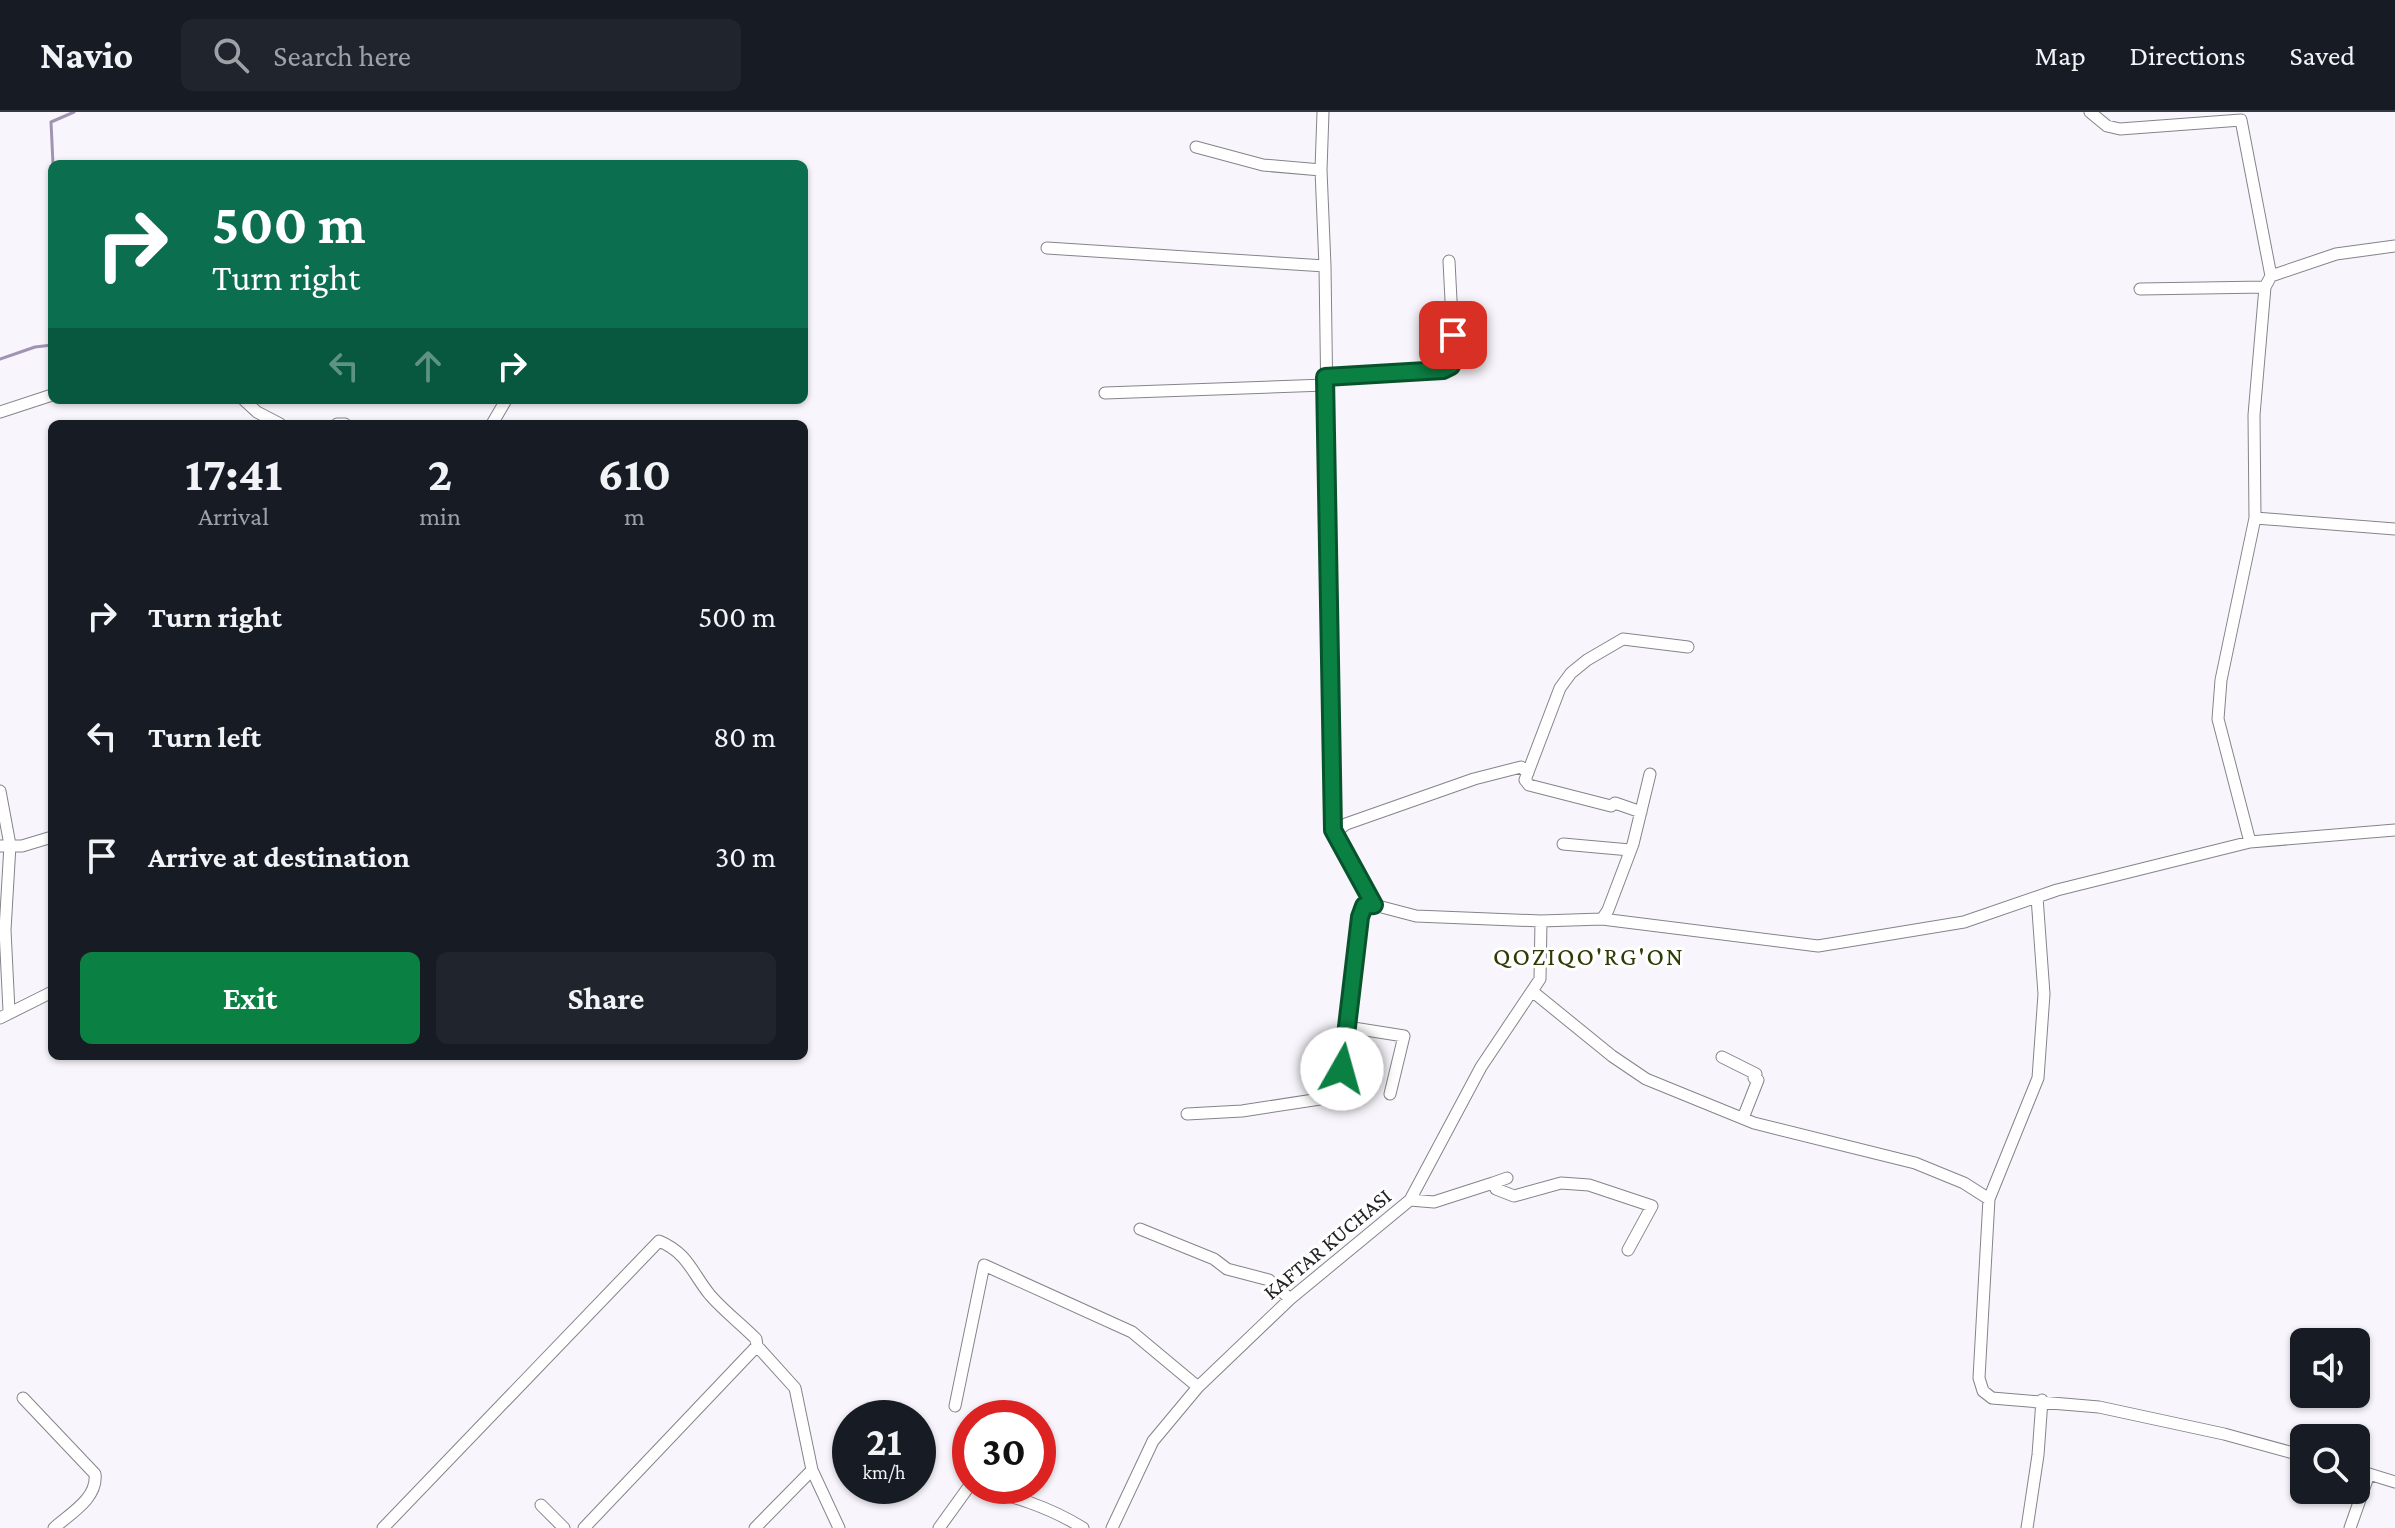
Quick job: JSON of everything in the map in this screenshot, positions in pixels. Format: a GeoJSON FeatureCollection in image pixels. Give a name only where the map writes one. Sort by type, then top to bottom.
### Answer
{"type":"FeatureCollection","features":[{"type":"Feature","properties":{"kind":"street"},"geometry":{"type":"LineString","coordinates":[[1323,112],[1321,170],[1335,833],[1374,905]]}},
{"type":"Feature","properties":{"kind":"street"},"geometry":{"type":"LineString","coordinates":[[2090,112],[2107,126],[2120,129],[2241,120],[2268,281],[2254,415],[2255,518],[2221,680],[2218,719],[2250,842]]}},
{"type":"Feature","properties":{"kind":"street"},"geometry":{"type":"LineString","coordinates":[[1196,147],[1263,165],[1321,170]]}},
{"type":"Feature","properties":{"kind":"street"},"geometry":{"type":"LineString","coordinates":[[2140,289],[2268,281],[2336,254],[2395,246]]}},
{"type":"Feature","properties":{"kind":"street"},"geometry":{"type":"LineString","coordinates":[[1047,248],[1325,266]]}},
{"type":"Feature","properties":{"kind":"street"},"geometry":{"type":"LineString","coordinates":[[1105,393],[1325,381],[1443,370],[1451,366],[1454,359],[1449,261]]}},
{"type":"Feature","properties":{"kind":"street"},"geometry":{"type":"LineString","coordinates":[[0,412],[48,396]]}},
{"type":"Feature","properties":{"kind":"street"},"geometry":{"type":"LineString","coordinates":[[248,404],[272,420]]}},
{"type":"Feature","properties":{"kind":"street"},"geometry":{"type":"LineString","coordinates":[[2255,518],[2395,529]]}},
{"type":"Feature","properties":{"kind":"street"},"geometry":{"type":"LineString","coordinates":[[1641,812],[1615,803],[1611,806],[1529,785],[1525,780],[1560,688],[1571,673],[1623,639],[1688,647]]}},
{"type":"Feature","properties":{"kind":"street"},"geometry":{"type":"LineString","coordinates":[[1335,833],[1346,824],[1474,779],[1521,767],[1528,773]]}},
{"type":"Feature","properties":{"kind":"street"},"geometry":{"type":"LineString","coordinates":[[1602,919],[1630,850],[1650,774]]}},
{"type":"Feature","properties":{"kind":"street"},"geometry":{"type":"LineString","coordinates":[[0,791],[5,845],[4,1014],[48,994]]}},
{"type":"Feature","properties":{"kind":"street"},"geometry":{"type":"LineString","coordinates":[[1187,1114],[1242,1111],[1333,1097],[1335,1082],[1342,1069],[1360,917],[1364,906],[1374,905],[1416,916],[1541,921],[1602,919],[1818,946],[1964,922],[2037,897],[2250,842],[2395,830]]}},
{"type":"Feature","properties":{"kind":"street"},"geometry":{"type":"LineString","coordinates":[[5,845],[22,846],[48,838]]}},
{"type":"Feature","properties":{"kind":"street"},"geometry":{"type":"LineString","coordinates":[[1563,844],[1630,850]]}},
{"type":"Feature","properties":{"kind":"street"},"geometry":{"type":"LineString","coordinates":[[2037,897],[2044,994],[2038,1078],[1989,1199],[1979,1378],[1983,1391],[1992,1398],[2099,1407],[2224,1434],[2290,1452]]}},
{"type":"Feature","properties":{"kind":"street","name":"KAFTAR KUCHASI"},"geometry":{"type":"LineString","coordinates":[[1112,1528],[1153,1441],[1198,1387],[1290,1299],[1410,1200],[1481,1067],[1540,979],[1541,921]]}},
{"type":"Feature","properties":{"kind":"street"},"geometry":{"type":"LineString","coordinates":[[1532,991],[1612,1056],[1646,1079],[1743,1118],[1915,1163],[1964,1183],[1989,1199]]}},
{"type":"Feature","properties":{"kind":"street"},"geometry":{"type":"LineString","coordinates":[[1347,1027],[1404,1036],[1390,1094]]}},
{"type":"Feature","properties":{"kind":"street"},"geometry":{"type":"LineString","coordinates":[[1722,1057],[1756,1074],[1754,1078],[1758,1080],[1743,1118]]}},
{"type":"Feature","properties":{"kind":"street"},"geometry":{"type":"LineString","coordinates":[[1410,1200],[1434,1202],[1507,1178]]}},
{"type":"Feature","properties":{"kind":"street"},"geometry":{"type":"LineString","coordinates":[[1493,1183],[1496,1189],[1514,1196],[1561,1183],[1589,1185],[1648,1203],[1652,1206],[1628,1250]]}},
{"type":"Feature","properties":{"kind":"street"},"geometry":{"type":"LineString","coordinates":[[1140,1229],[1214,1259],[1227,1269],[1269,1280],[1290,1299]]}},
{"type":"Feature","properties":{"kind":"street"},"geometry":{"type":"LineString","coordinates":[[383,1528],[659,1241],[672,1247],[695,1270],[710,1295],[756,1339],[757,1346],[795,1388],[812,1470],[839,1528]]}},
{"type":"Feature","properties":{"kind":"street"},"geometry":{"type":"LineString","coordinates":[[956,1400],[984,1265],[1132,1332],[1198,1387]]}},
{"type":"Feature","properties":{"kind":"street"},"geometry":{"type":"LineString","coordinates":[[584,1528],[757,1346]]}},
{"type":"Feature","properties":{"kind":"street"},"geometry":{"type":"LineString","coordinates":[[23,1398],[95,1474],[97,1485],[92,1494],[54,1528]]}},
{"type":"Feature","properties":{"kind":"street"},"geometry":{"type":"LineString","coordinates":[[2027,1528],[2038,1455],[2042,1400]]}},
{"type":"Feature","properties":{"kind":"street"},"geometry":{"type":"LineString","coordinates":[[755,1528],[812,1470]]}},
{"type":"Feature","properties":{"kind":"street"},"geometry":{"type":"LineString","coordinates":[[2370,1474],[2395,1482]]}},
{"type":"Feature","properties":{"kind":"street"},"geometry":{"type":"LineString","coordinates":[[939,1528],[957,1504]]}},
{"type":"Feature","properties":{"kind":"street"},"geometry":{"type":"LineString","coordinates":[[1035,1504],[1083,1528]]}},
{"type":"Feature","properties":{"kind":"street"},"geometry":{"type":"LineString","coordinates":[[2350,1528],[2358,1504]]}},
{"type":"Feature","properties":{"kind":"street"},"geometry":{"type":"LineString","coordinates":[[541,1505],[564,1528]]}},
{"type":"Feature","properties":{"kind":"waterway"},"geometry":{"type":"LineString","coordinates":[[53,160],[51,122],[74,112]]}},
{"type":"Feature","properties":{"kind":"waterway"},"geometry":{"type":"LineString","coordinates":[[0,359],[48,345]]}},
{"type":"Feature","properties":{"kind":"district","name":"QOZIQO'RG'ON"},"geometry":{"type":"Point","coordinates":[1589,956]}},
{"type":"Feature","properties":{"kind":"route"},"geometry":{"type":"LineString","coordinates":[[1342,1069],[1360,917],[1364,906],[1374,905],[1333,830],[1325,377],[1443,370],[1451,366],[1454,359],[1453,335]]}}]}
